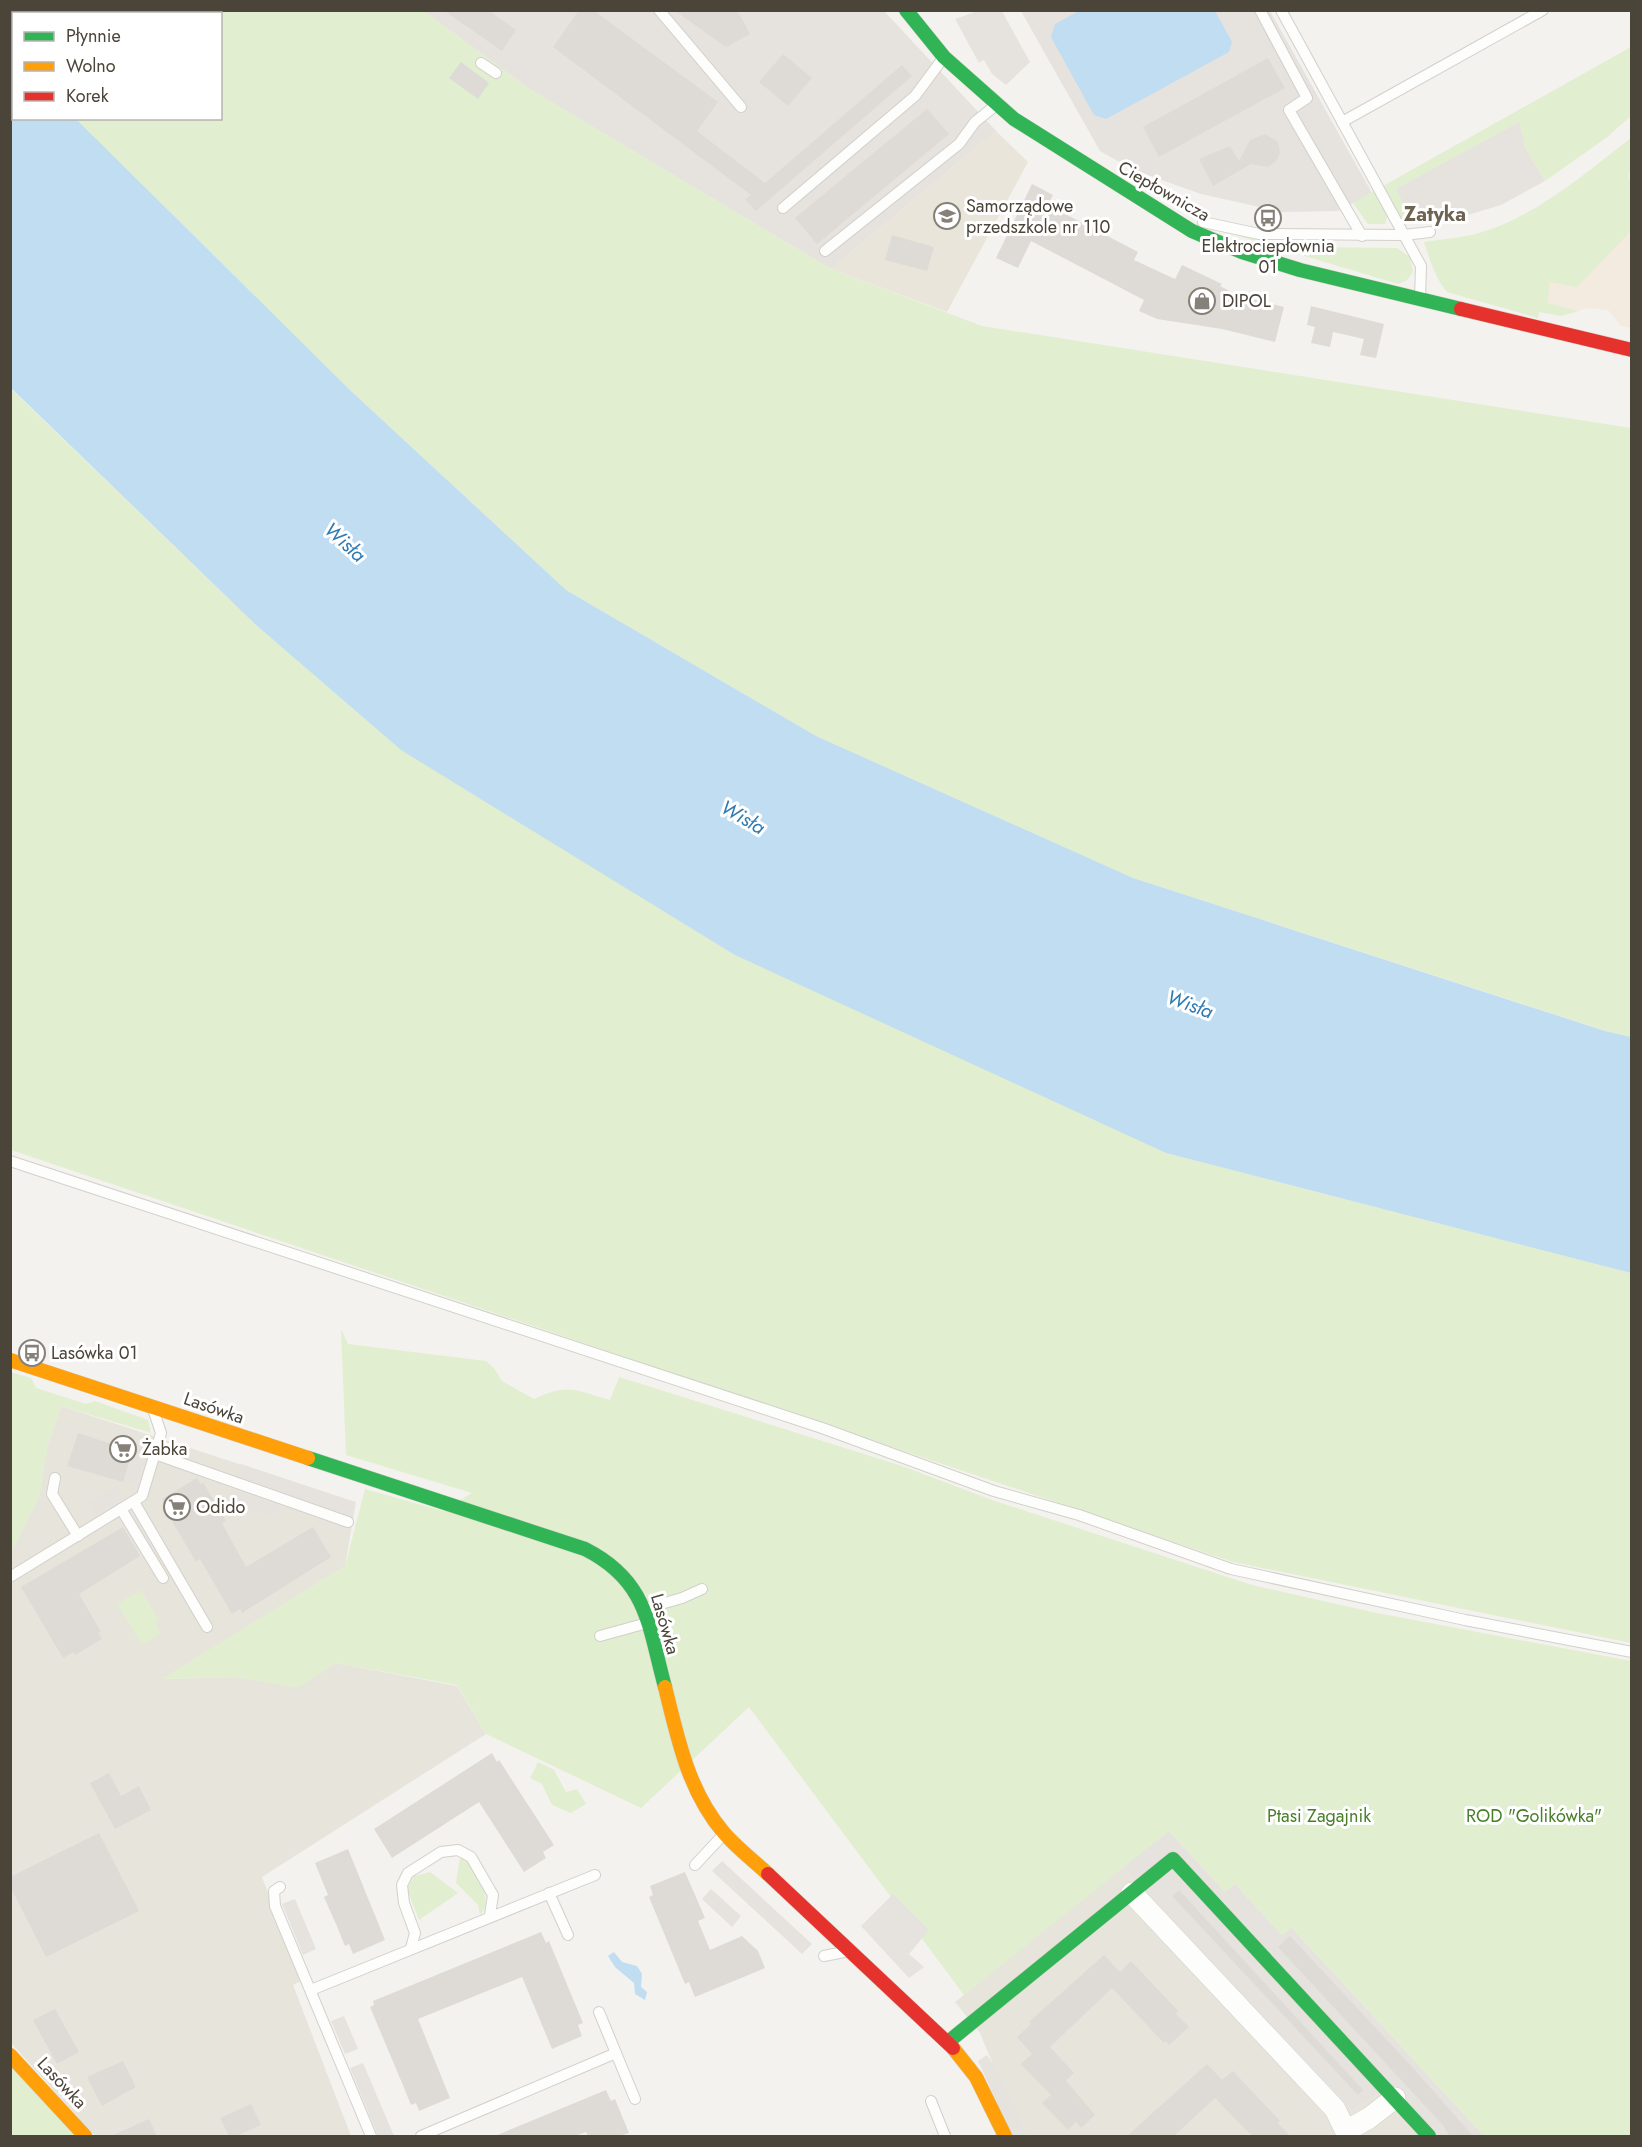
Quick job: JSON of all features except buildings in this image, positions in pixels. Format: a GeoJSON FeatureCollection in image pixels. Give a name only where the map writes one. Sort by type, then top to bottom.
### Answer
{"type":"FeatureCollection","features":[{"type":"Feature","properties":{"kind":"street","name":"Ciepłownicza"},"geometry":{"type":"LineString","coordinates":[[906,10],[944,57],[995,105],[1080,163],[1192,231],[1242,252],[1300,270],[1420,301],[1632,350]]}},
{"type":"Feature","properties":{"kind":"street","name":"Lasówka"},"geometry":{"type":"LineString","coordinates":[[10,1360],[585,1549],[621,1570],[637,1591],[646,1616],[687,1772],[695,1792],[724,1834],[948,2042],[976,2077],[1005,2136]]}},
{"type":"Feature","properties":{"kind":"street"},"geometry":{"type":"LineString","coordinates":[[948,2042],[1173,1859],[1429,2136]]}},
{"type":"Feature","properties":{"kind":"street"},"geometry":{"type":"LineString","coordinates":[[1132,1893],[1335,2109],[1347,2134],[1395,2098]]}},
{"type":"Feature","properties":{"kind":"street","name":"Lasówka"},"geometry":{"type":"LineString","coordinates":[[10,2055],[85,2136]]}},
{"type":"Feature","properties":{"kind":"lane"},"geometry":{"type":"LineString","coordinates":[[659,10],[741,107]]}},
{"type":"Feature","properties":{"kind":"lane"},"geometry":{"type":"LineString","coordinates":[[1260,10],[1307,98],[1289,110],[1362,236]]}},
{"type":"Feature","properties":{"kind":"lane"},"geometry":{"type":"LineString","coordinates":[[1342,122],[1543,10]]}},
{"type":"Feature","properties":{"kind":"lane"},"geometry":{"type":"LineString","coordinates":[[1282,11],[1421,266],[1420,301]]}},
{"type":"Feature","properties":{"kind":"lane"},"geometry":{"type":"LineString","coordinates":[[783,208],[915,96],[944,57]]}},
{"type":"Feature","properties":{"kind":"lane"},"geometry":{"type":"LineString","coordinates":[[481,63],[496,73]]}},
{"type":"Feature","properties":{"kind":"lane"},"geometry":{"type":"LineString","coordinates":[[825,251],[959,144],[975,122],[995,105]]}},
{"type":"Feature","properties":{"kind":"lane"},"geometry":{"type":"LineString","coordinates":[[1192,231],[1203,222],[1259,234],[1362,236],[1430,232]]}},
{"type":"Feature","properties":{"kind":"lane"},"geometry":{"type":"LineString","coordinates":[[10,1161],[822,1428],[994,1491],[1079,1515],[1231,1569],[1454,1618],[1632,1652]]}},
{"type":"Feature","properties":{"kind":"lane","name":"Lasówka"},"geometry":{"type":"LineString","coordinates":[[134,1502],[142,1496],[161,1433],[153,1406]]}},
{"type":"Feature","properties":{"kind":"lane"},"geometry":{"type":"LineString","coordinates":[[155,1454],[348,1521]]}},
{"type":"Feature","properties":{"kind":"lane"},"geometry":{"type":"LineString","coordinates":[[56,1478],[52,1494],[78,1536]]}},
{"type":"Feature","properties":{"kind":"lane"},"geometry":{"type":"LineString","coordinates":[[10,1577],[134,1502],[207,1627]]}},
{"type":"Feature","properties":{"kind":"lane"},"geometry":{"type":"LineString","coordinates":[[121,1509],[163,1578]]}},
{"type":"Feature","properties":{"kind":"lane"},"geometry":{"type":"LineString","coordinates":[[600,1636],[702,1589]]}},
{"type":"Feature","properties":{"kind":"lane"},"geometry":{"type":"LineString","coordinates":[[695,1865],[724,1834]]}},
{"type":"Feature","properties":{"kind":"lane"},"geometry":{"type":"LineString","coordinates":[[411,1948],[415,1933],[404,1903],[402,1885],[408,1873],[441,1852],[458,1850],[471,1857],[493,1895],[490,1916]]}},
{"type":"Feature","properties":{"kind":"lane"},"geometry":{"type":"LineString","coordinates":[[311,1990],[595,1875]]}},
{"type":"Feature","properties":{"kind":"lane"},"geometry":{"type":"LineString","coordinates":[[280,1887],[274,1891],[272,1896],[371,2136]]}},
{"type":"Feature","properties":{"kind":"lane"},"geometry":{"type":"LineString","coordinates":[[549,1893],[568,1935]]}},
{"type":"Feature","properties":{"kind":"lane"},"geometry":{"type":"LineString","coordinates":[[824,1956],[850,1952]]}},
{"type":"Feature","properties":{"kind":"lane"},"geometry":{"type":"LineString","coordinates":[[598,2012],[635,2099]]}},
{"type":"Feature","properties":{"kind":"lane"},"geometry":{"type":"LineString","coordinates":[[421,2136],[616,2053]]}},
{"type":"Feature","properties":{"kind":"lane"},"geometry":{"type":"LineString","coordinates":[[931,2101],[945,2136]]}},
{"type":"Feature","properties":{"kind":"shaded area"},"geometry":{"type":"Polygon","coordinates":[[[424,11],[884,11],[996,131],[831,269],[528,88],[424,11]]]}},
{"type":"Feature","properties":{"kind":"shaded area"},"geometry":{"type":"Polygon","coordinates":[[[752,11],[797,11],[761,29],[752,11]]]}},
{"type":"Feature","properties":{"kind":"shaded area"},"geometry":{"type":"Polygon","coordinates":[[[978,11],[1002,11],[1030,62],[1006,85],[992,74],[984,60],[979,63],[955,19],[978,11]]]}},
{"type":"Feature","properties":{"kind":"shaded area"},"geometry":{"type":"Polygon","coordinates":[[[1021,11],[1270,11],[1372,193],[1338,211],[1282,212],[1201,194],[1134,170],[1100,151],[1021,11]]]}},
{"type":"Feature","properties":{"kind":"shaded area"},"geometry":{"type":"Polygon","coordinates":[[[1519,122],[1525,148],[1545,181],[1501,205],[1471,214],[1414,223],[1396,189],[1519,122]]]}},
{"type":"Feature","properties":{"kind":"shaded area","name":"Samorządowe przedszkole nr 110"},"geometry":{"type":"Polygon","coordinates":[[[996,131],[1028,162],[947,312],[831,269],[996,131]]]}},
{"type":"Feature","properties":{"kind":"shaded area"},"geometry":{"type":"Polygon","coordinates":[[[1631,162],[1631,328],[1621,326],[1608,310],[1587,308],[1569,314],[1520,303],[1631,162]]]}},
{"type":"Feature","properties":{"kind":"shaded area"},"geometry":{"type":"Polygon","coordinates":[[[61,1406],[356,1502],[345,1566],[163,1679],[238,1677],[297,1687],[336,1663],[457,1686],[486,1734],[262,1877],[301,1981],[293,1985],[351,2136],[95,2136],[11,2043],[11,1552],[39,1497],[47,1448],[61,1406]]]}},
{"type":"Feature","properties":{"kind":"shaded area"},"geometry":{"type":"Polygon","coordinates":[[[136,1444],[149,1448],[137,1485],[124,1480],[136,1444]]]}},
{"type":"Feature","properties":{"kind":"shaded area"},"geometry":{"type":"Polygon","coordinates":[[[241,1464],[354,1502],[350,1515],[236,1476],[241,1464]]]}},
{"type":"Feature","properties":{"kind":"shaded area"},"geometry":{"type":"Polygon","coordinates":[[[116,1486],[123,1498],[96,1514],[89,1502],[116,1486]]]}},
{"type":"Feature","properties":{"kind":"shaded area"},"geometry":{"type":"Polygon","coordinates":[[[233,1491],[281,1506],[277,1519],[229,1504],[233,1491]]]}},
{"type":"Feature","properties":{"kind":"shaded area"},"geometry":{"type":"Polygon","coordinates":[[[1169,1831],[1225,1892],[1235,1884],[1282,1935],[1291,1927],[1484,2136],[1437,2136],[1392,2087],[1352,2110],[1122,1867],[1169,1831]]]}},
{"type":"Feature","properties":{"kind":"shaded area"},"geometry":{"type":"Polygon","coordinates":[[[722,1861],[812,1944],[802,1954],[712,1871],[722,1861]]]}},
{"type":"Feature","properties":{"kind":"shaded area"},"geometry":{"type":"Polygon","coordinates":[[[1122,1867],[1352,2110],[1392,2087],[1437,2136],[1022,2136],[980,2033],[955,2002],[1122,1867]]]}},
{"type":"Feature","properties":{"kind":"shaded area"},"geometry":{"type":"Polygon","coordinates":[[[711,1889],[741,1916],[732,1927],[702,1899],[711,1889]]]}},
{"type":"Feature","properties":{"kind":"shaded area"},"geometry":{"type":"Polygon","coordinates":[[[893,1894],[929,1930],[909,1954],[924,1967],[909,1978],[861,1926],[893,1894]]]}},
{"type":"Feature","properties":{"kind":"shaded area"},"geometry":{"type":"Polygon","coordinates":[[[295,1899],[316,1949],[303,1955],[282,1904],[295,1899]]]}},
{"type":"Feature","properties":{"kind":"shaded area"},"geometry":{"type":"Polygon","coordinates":[[[344,2016],[358,2049],[345,2054],[331,2021],[344,2016]]]}},
{"type":"Feature","properties":{"kind":"shaded area"},"geometry":{"type":"Polygon","coordinates":[[[987,2055],[1003,2080],[1027,2136],[1012,2136],[978,2061],[987,2055]]]}},
{"type":"Feature","properties":{"kind":"shaded area"},"geometry":{"type":"Polygon","coordinates":[[[363,2063],[394,2136],[378,2136],[350,2068],[363,2063]]]}},
{"type":"Feature","properties":{"kind":"green space"},"geometry":{"type":"Polygon","coordinates":[[[10,11],[424,11],[528,88],[831,269],[982,326],[1631,428],[1631,1037],[1606,1031],[1133,878],[816,736],[566,590],[352,392],[77,120],[222,120],[222,12],[12,12],[11,54],[10,11]]]}},
{"type":"Feature","properties":{"kind":"green space"},"geometry":{"type":"Polygon","coordinates":[[[1631,47],[1631,116],[1606,138],[1545,181],[1525,148],[1518,123],[1397,189],[1414,223],[1408,223],[1398,216],[1383,186],[1631,47]]]}},
{"type":"Feature","properties":{"kind":"green space"},"geometry":{"type":"Polygon","coordinates":[[[1631,138],[1631,168],[1627,177],[1631,181],[1631,231],[1577,287],[1550,282],[1547,303],[1578,311],[1561,316],[1539,312],[1538,318],[1447,292],[1436,275],[1424,242],[1479,233],[1521,216],[1559,193],[1631,138]]]}},
{"type":"Feature","properties":{"kind":"green space"},"geometry":{"type":"Polygon","coordinates":[[[1374,191],[1388,215],[1385,224],[1368,224],[1353,203],[1374,191]]]}},
{"type":"Feature","properties":{"kind":"green space"},"geometry":{"type":"Polygon","coordinates":[[[1235,235],[1310,247],[1397,248],[1410,257],[1413,272],[1407,280],[1398,284],[1235,235]]]}},
{"type":"Feature","properties":{"kind":"green space"},"geometry":{"type":"Polygon","coordinates":[[[10,388],[256,625],[401,750],[1166,1153],[1631,1273],[1631,1643],[1233,1562],[11,1150],[10,388]]]}},
{"type":"Feature","properties":{"kind":"green space"},"geometry":{"type":"Polygon","coordinates":[[[341,1329],[348,1344],[486,1361],[494,1368],[502,1381],[534,1399],[556,1391],[572,1390],[610,1400],[619,1377],[902,1466],[992,1500],[1252,1585],[1372,1612],[1631,1661],[1631,2136],[1484,2136],[1291,1927],[1282,1935],[1235,1884],[1225,1892],[1169,1831],[964,1995],[749,1707],[641,1808],[486,1734],[457,1685],[336,1663],[297,1688],[238,1677],[161,1679],[345,1566],[365,1489],[443,1511],[472,1493],[346,1455],[341,1329]]]}},
{"type":"Feature","properties":{"kind":"green space"},"geometry":{"type":"Polygon","coordinates":[[[10,1372],[31,1378],[36,1388],[86,1404],[95,1401],[148,1420],[151,1433],[61,1406],[47,1448],[39,1497],[11,1552],[10,1372]]]}},
{"type":"Feature","properties":{"kind":"green space"},"geometry":{"type":"Polygon","coordinates":[[[141,1590],[159,1620],[155,1622],[161,1633],[142,1645],[117,1604],[141,1590]]]}},
{"type":"Feature","properties":{"kind":"green space"},"geometry":{"type":"Polygon","coordinates":[[[538,1762],[554,1770],[566,1792],[577,1789],[586,1804],[571,1813],[552,1805],[542,1784],[530,1778],[538,1762]]]}},
{"type":"Feature","properties":{"kind":"green space"},"geometry":{"type":"Polygon","coordinates":[[[460,1857],[472,1867],[482,1883],[486,1901],[480,1915],[478,1905],[456,1883],[460,1857]]]}},
{"type":"Feature","properties":{"kind":"green space"},"geometry":{"type":"Polygon","coordinates":[[[430,1872],[458,1893],[419,1920],[407,1889],[414,1876],[430,1872]]]}},
{"type":"Feature","properties":{"kind":"green space"},"geometry":{"type":"Polygon","coordinates":[[[10,2059],[83,2136],[11,2136],[10,2059]]]}},
{"type":"Feature","properties":{"kind":"water"},"geometry":{"type":"Polygon","coordinates":[[[1079,11],[1215,11],[1232,42],[1229,52],[1106,119],[1094,115],[1051,37],[1055,24],[1079,11]]]}},
{"type":"Feature","properties":{"kind":"water","name":"Wisła"},"geometry":{"type":"Polygon","coordinates":[[[10,54],[12,55],[12,120],[77,120],[352,392],[566,590],[816,736],[1133,878],[1605,1031],[1631,1037],[1631,1273],[1166,1153],[735,955],[401,750],[256,625],[11,388],[10,54]]]}},
{"type":"Feature","properties":{"kind":"water"},"geometry":{"type":"Polygon","coordinates":[[[614,1952],[622,1962],[637,1966],[642,1974],[641,1987],[647,1992],[645,2000],[635,1994],[634,1983],[615,1967],[608,1956],[614,1952]]]}},
{"type":"Feature","properties":{"kind":"traffic: fast"},"geometry":{"type":"LineString","coordinates":[[906,10],[944,57],[1014,119],[1192,231],[1242,252],[1300,270],[1461,309]]}},
{"type":"Feature","properties":{"kind":"traffic: fast"},"geometry":{"type":"LineString","coordinates":[[308,1458],[585,1549],[606,1562],[622,1575],[634,1590],[649,1625],[665,1687]]}},
{"type":"Feature","properties":{"kind":"traffic: fast"},"geometry":{"type":"LineString","coordinates":[[948,2042],[1173,1859],[1429,2136]]}},
{"type":"Feature","properties":{"kind":"traffic: slow"},"geometry":{"type":"LineString","coordinates":[[10,1360],[308,1458]]}},
{"type":"Feature","properties":{"kind":"traffic: slow"},"geometry":{"type":"LineString","coordinates":[[665,1687],[686,1764],[701,1800],[724,1833],[768,1874]]}},
{"type":"Feature","properties":{"kind":"traffic: slow"},"geometry":{"type":"LineString","coordinates":[[953,2048],[976,2077],[1005,2136]]}},
{"type":"Feature","properties":{"kind":"traffic: slow"},"geometry":{"type":"LineString","coordinates":[[10,2055],[85,2136]]}},
{"type":"Feature","properties":{"kind":"traffic: jam"},"geometry":{"type":"LineString","coordinates":[[1461,309],[1632,350]]}},
{"type":"Feature","properties":{"kind":"traffic: jam"},"geometry":{"type":"LineString","coordinates":[[768,1874],[953,2048]]}},
{"type":"Feature","properties":{"kind":"place","name":"Samorządowe przedszkole nr 110"},"geometry":{"type":"Point","coordinates":[947,216]}},
{"type":"Feature","properties":{"kind":"place","name":"Elektrociepłownia 01"},"geometry":{"type":"Point","coordinates":[1268,218]}},
{"type":"Feature","properties":{"kind":"place","name":"DIPOL"},"geometry":{"type":"Point","coordinates":[1202,301]}},
{"type":"Feature","properties":{"kind":"place","name":"Lasówka 01"},"geometry":{"type":"Point","coordinates":[32,1353]}},
{"type":"Feature","properties":{"kind":"place","name":"Żabka"},"geometry":{"type":"Point","coordinates":[123,1449]}},
{"type":"Feature","properties":{"kind":"place","name":"Odido"},"geometry":{"type":"Point","coordinates":[177,1507]}},
{"type":"Feature","properties":{"kind":"district","name":"Zatyka"},"geometry":{"type":"Point","coordinates":[1435,214]}},
{"type":"Feature","properties":{"kind":"park label","name":"Ptasi Zagajnik"},"geometry":{"type":"Point","coordinates":[1319,1816]}},
{"type":"Feature","properties":{"kind":"park label","name":"ROD \"Golikówka\""},"geometry":{"type":"Point","coordinates":[1534,1816]}}]}
